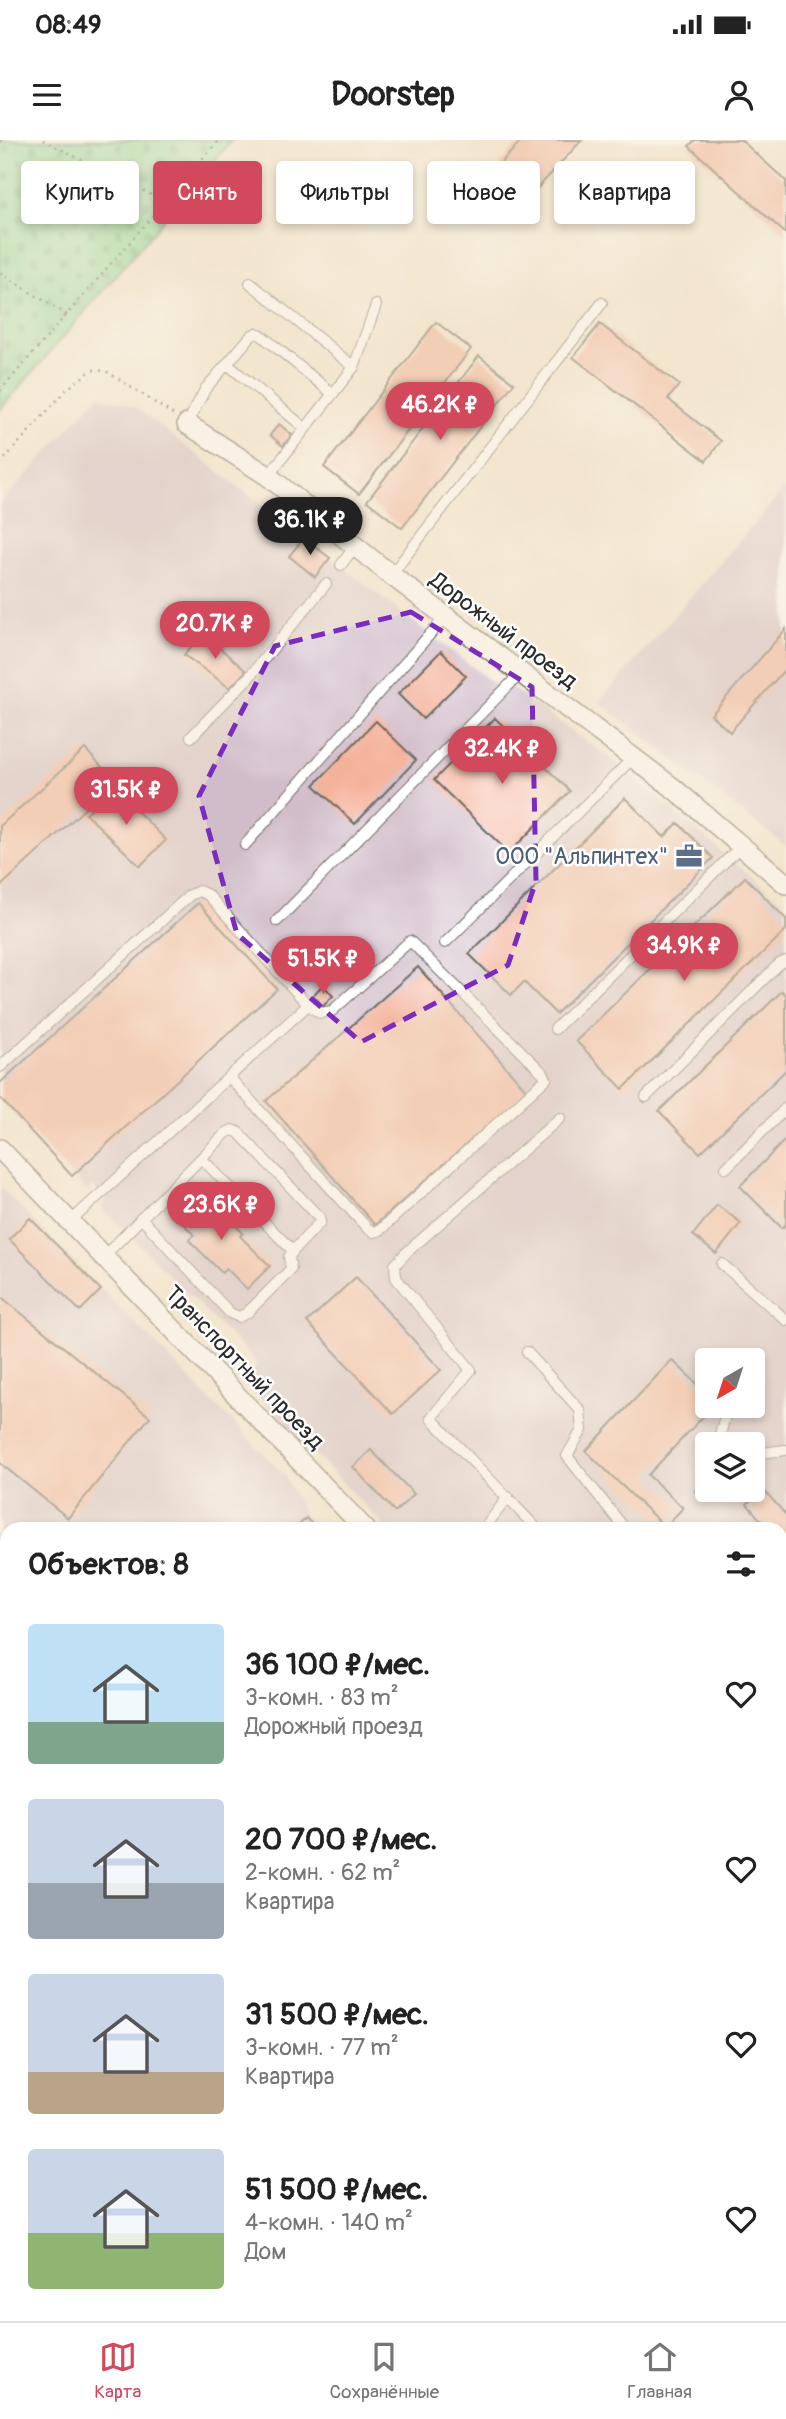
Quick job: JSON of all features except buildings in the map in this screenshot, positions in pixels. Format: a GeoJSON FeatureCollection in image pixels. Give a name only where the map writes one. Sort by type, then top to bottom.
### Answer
{"type":"FeatureCollection","features":[{"type":"Feature","properties":{"kind":"street","name":"Дорожный проезд"},"geometry":{"type":"LineString","coordinates":[[187,424],[268,476],[391,575],[672,787],[786,884]]}},
{"type":"Feature","properties":{"kind":"street","name":"Транспортный проезд"},"geometry":{"type":"LineString","coordinates":[[0,1149],[358,1522]]}},
{"type":"Feature","properties":{"kind":"lane"},"geometry":{"type":"LineString","coordinates":[[250,283],[354,367]]}},
{"type":"Feature","properties":{"kind":"lane"},"geometry":{"type":"LineString","coordinates":[[391,575],[602,303]]}},
{"type":"Feature","properties":{"kind":"lane"},"geometry":{"type":"LineString","coordinates":[[268,476],[354,367],[376,305]]}},
{"type":"Feature","properties":{"kind":"lane"},"geometry":{"type":"LineString","coordinates":[[187,424],[206,388],[256,333],[333,394]]}},
{"type":"Feature","properties":{"kind":"lane"},"geometry":{"type":"LineString","coordinates":[[227,364],[305,428]]}},
{"type":"Feature","properties":{"kind":"lane"},"geometry":{"type":"LineString","coordinates":[[341,565],[355,546]]}},
{"type":"Feature","properties":{"kind":"lane"},"geometry":{"type":"LineString","coordinates":[[191,737],[250,676],[326,584]]}},
{"type":"Feature","properties":{"kind":"lane"},"geometry":{"type":"LineString","coordinates":[[245,845],[446,616]]}},
{"type":"Feature","properties":{"kind":"lane"},"geometry":{"type":"LineString","coordinates":[[277,921],[521,673]]}},
{"type":"Feature","properties":{"kind":"lane"},"geometry":{"type":"LineString","coordinates":[[445,943],[633,758]]}},
{"type":"Feature","properties":{"kind":"lane"},"geometry":{"type":"LineString","coordinates":[[555,1029],[741,846]]}},
{"type":"Feature","properties":{"kind":"lane"},"geometry":{"type":"LineString","coordinates":[[0,1067],[190,895],[199,891],[208,895],[308,1005],[320,1013],[331,1011],[410,941],[546,1079],[380,1230],[374,1232],[368,1229],[229,1077]]}},
{"type":"Feature","properties":{"kind":"lane"},"geometry":{"type":"LineString","coordinates":[[646,1097],[779,964],[786,961]]}},
{"type":"Feature","properties":{"kind":"lane"},"geometry":{"type":"LineString","coordinates":[[71,1221],[308,1005]]}},
{"type":"Feature","properties":{"kind":"lane"},"geometry":{"type":"LineString","coordinates":[[726,1168],[786,1108]]}},
{"type":"Feature","properties":{"kind":"lane"},"geometry":{"type":"LineString","coordinates":[[531,1522],[431,1418],[471,1370],[396,1278],[395,1265],[560,1118]]}},
{"type":"Feature","properties":{"kind":"lane"},"geometry":{"type":"LineString","coordinates":[[104,1256],[141,1218],[226,1133],[232,1130],[238,1132],[319,1217],[320,1222],[289,1257],[292,1269],[247,1313],[239,1317],[230,1313],[141,1218]]}},
{"type":"Feature","properties":{"kind":"lane"},"geometry":{"type":"LineString","coordinates":[[201,1158],[293,1251]]}},
{"type":"Feature","properties":{"kind":"lane"},"geometry":{"type":"LineString","coordinates":[[722,1264],[786,1320]]}},
{"type":"Feature","properties":{"kind":"lane"},"geometry":{"type":"LineString","coordinates":[[527,1352],[580,1410],[582,1430],[567,1456],[620,1522]]}},
{"type":"Feature","properties":{"kind":"lane"},"geometry":{"type":"LineString","coordinates":[[765,1452],[786,1450]]}},
{"type":"Feature","properties":{"kind":"lane"},"geometry":{"type":"LineString","coordinates":[[489,1522],[508,1497]]}},
{"type":"Feature","properties":{"kind":"path"},"geometry":{"type":"LineString","coordinates":[[43,140],[153,196]]}},
{"type":"Feature","properties":{"kind":"path"},"geometry":{"type":"LineString","coordinates":[[201,161],[219,140]]}},
{"type":"Feature","properties":{"kind":"path"},"geometry":{"type":"LineString","coordinates":[[0,391],[153,216]]}},
{"type":"Feature","properties":{"kind":"path"},"geometry":{"type":"LineString","coordinates":[[0,273],[67,315]]}},
{"type":"Feature","properties":{"kind":"path"},"geometry":{"type":"LineString","coordinates":[[0,464],[67,389],[92,370],[106,371],[187,424]]}},
{"type":"Feature","properties":{"kind":"highlighted area"},"geometry":{"type":"Polygon","coordinates":[[[411,612],[532,687],[536,881],[508,965],[361,1042],[237,934],[199,796],[275,646],[411,612]]]}},
{"type":"Feature","properties":{"kind":"shaded area"},"geometry":{"type":"Polygon","coordinates":[[[99,395],[135,407],[497,686],[502,681],[611,759],[786,905],[786,1242],[779,1248],[786,1254],[786,1522],[380,1522],[245,1381],[258,1364],[101,1207],[107,1201],[93,1186],[87,1192],[0,1098],[0,504],[99,395]]]}},
{"type":"Feature","properties":{"kind":"shaded area"},"geometry":{"type":"Polygon","coordinates":[[[786,487],[786,846],[599,702],[786,487]]]}},
{"type":"Feature","properties":{"kind":"shaded area"},"geometry":{"type":"Polygon","coordinates":[[[0,1187],[284,1474],[310,1522],[0,1522],[0,1187]]]}},
{"type":"Feature","properties":{"kind":"green space"},"geometry":{"type":"Polygon","coordinates":[[[0,140],[232,140],[214,161],[153,161],[153,224],[160,224],[0,410],[0,140]]]}},
{"type":"Feature","properties":{"kind":"place","name":"ООО \"Альпинтех\""},"geometry":{"type":"Point","coordinates":[689,856]}}]}
